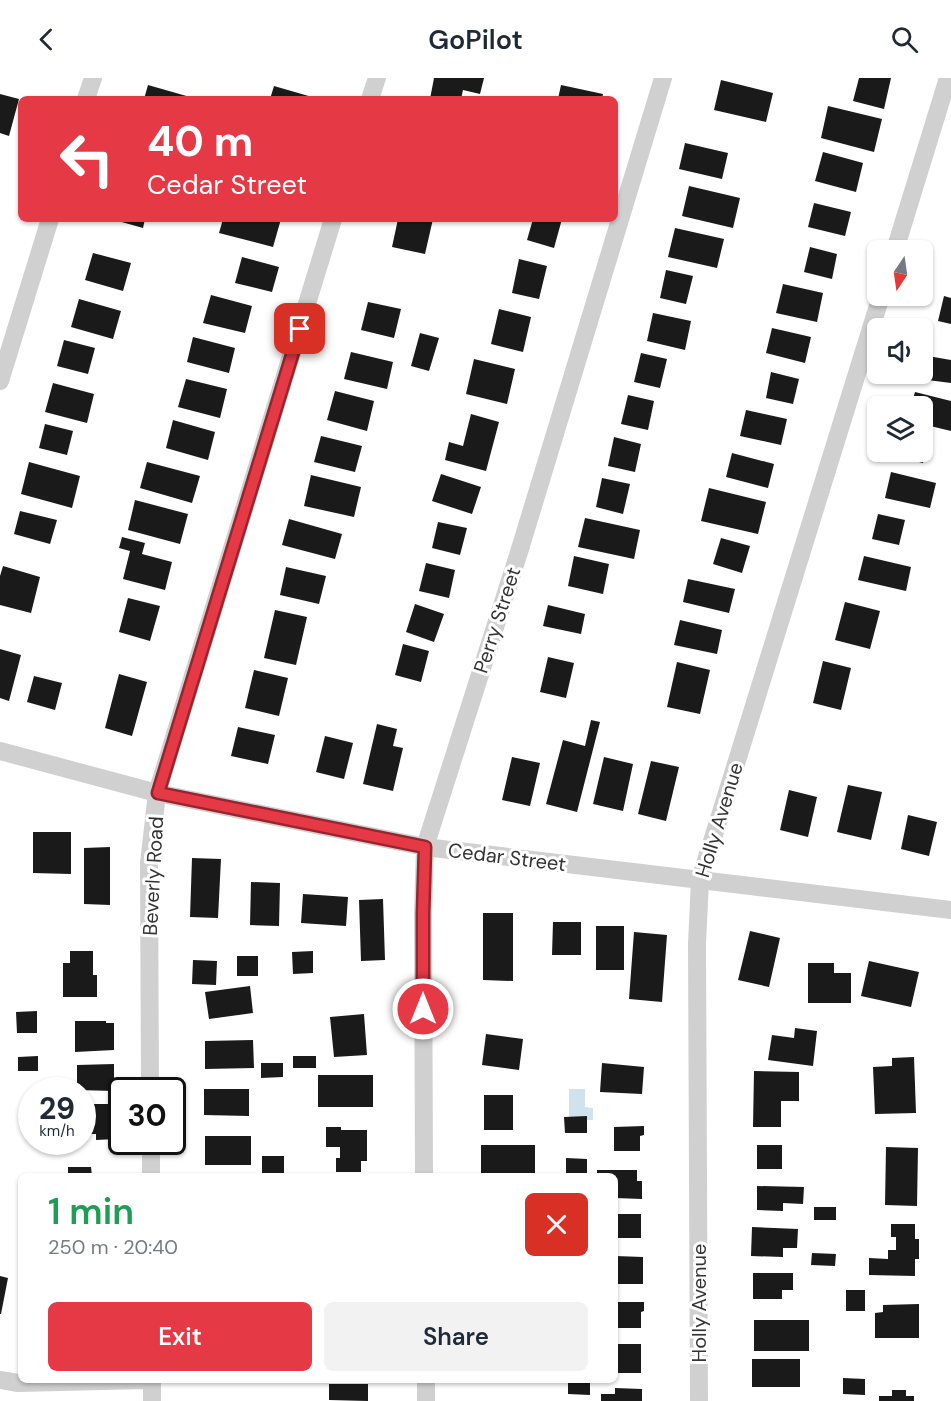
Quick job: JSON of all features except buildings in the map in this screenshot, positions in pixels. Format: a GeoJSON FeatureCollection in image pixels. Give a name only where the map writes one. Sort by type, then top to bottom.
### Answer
{"type":"FeatureCollection","features":[{"type":"Feature","properties":{"kind":"street"},"geometry":{"type":"LineString","coordinates":[[87,96],[93,78]]}},
{"type":"Feature","properties":{"kind":"street"},"geometry":{"type":"LineString","coordinates":[[371,96],[376,78]]}},
{"type":"Feature","properties":{"kind":"street","name":"Perry Street"},"geometry":{"type":"LineString","coordinates":[[424,1173],[425,847],[520,549],[663,78]]}},
{"type":"Feature","properties":{"kind":"street"},"geometry":{"type":"LineString","coordinates":[[898,240],[948,78]]}},
{"type":"Feature","properties":{"kind":"street"},"geometry":{"type":"LineString","coordinates":[[0,381],[49,222]]}},
{"type":"Feature","properties":{"kind":"street","name":"Beverly Road"},"geometry":{"type":"LineString","coordinates":[[150,1077],[149,862],[158,793],[332,222]]}},
{"type":"Feature","properties":{"kind":"street","name":"Holly Avenue"},"geometry":{"type":"LineString","coordinates":[[699,1401],[697,944],[700,880],[878,306]]}},
{"type":"Feature","properties":{"kind":"street","name":"Cedar Street"},"geometry":{"type":"LineString","coordinates":[[0,751],[158,793],[425,847],[951,910]]}},
{"type":"Feature","properties":{"kind":"street"},"geometry":{"type":"LineString","coordinates":[[151,1155],[151,1173]]}},
{"type":"Feature","properties":{"kind":"street"},"geometry":{"type":"LineString","coordinates":[[0,1380],[18,1383]]}},
{"type":"Feature","properties":{"kind":"street"},"geometry":{"type":"LineString","coordinates":[[152,1383],[152,1401]]}},
{"type":"Feature","properties":{"kind":"street"},"geometry":{"type":"LineString","coordinates":[[426,1383],[426,1401]]}},
{"type":"Feature","properties":{"kind":"water"},"geometry":{"type":"Polygon","coordinates":[[[569,1089],[585,1089],[585,1107],[593,1108],[593,1120],[569,1120],[569,1089]]]}},
{"type":"Feature","properties":{"kind":"route"},"geometry":{"type":"LineString","coordinates":[[300,329],[158,793],[425,847],[423,1009]]}}]}
